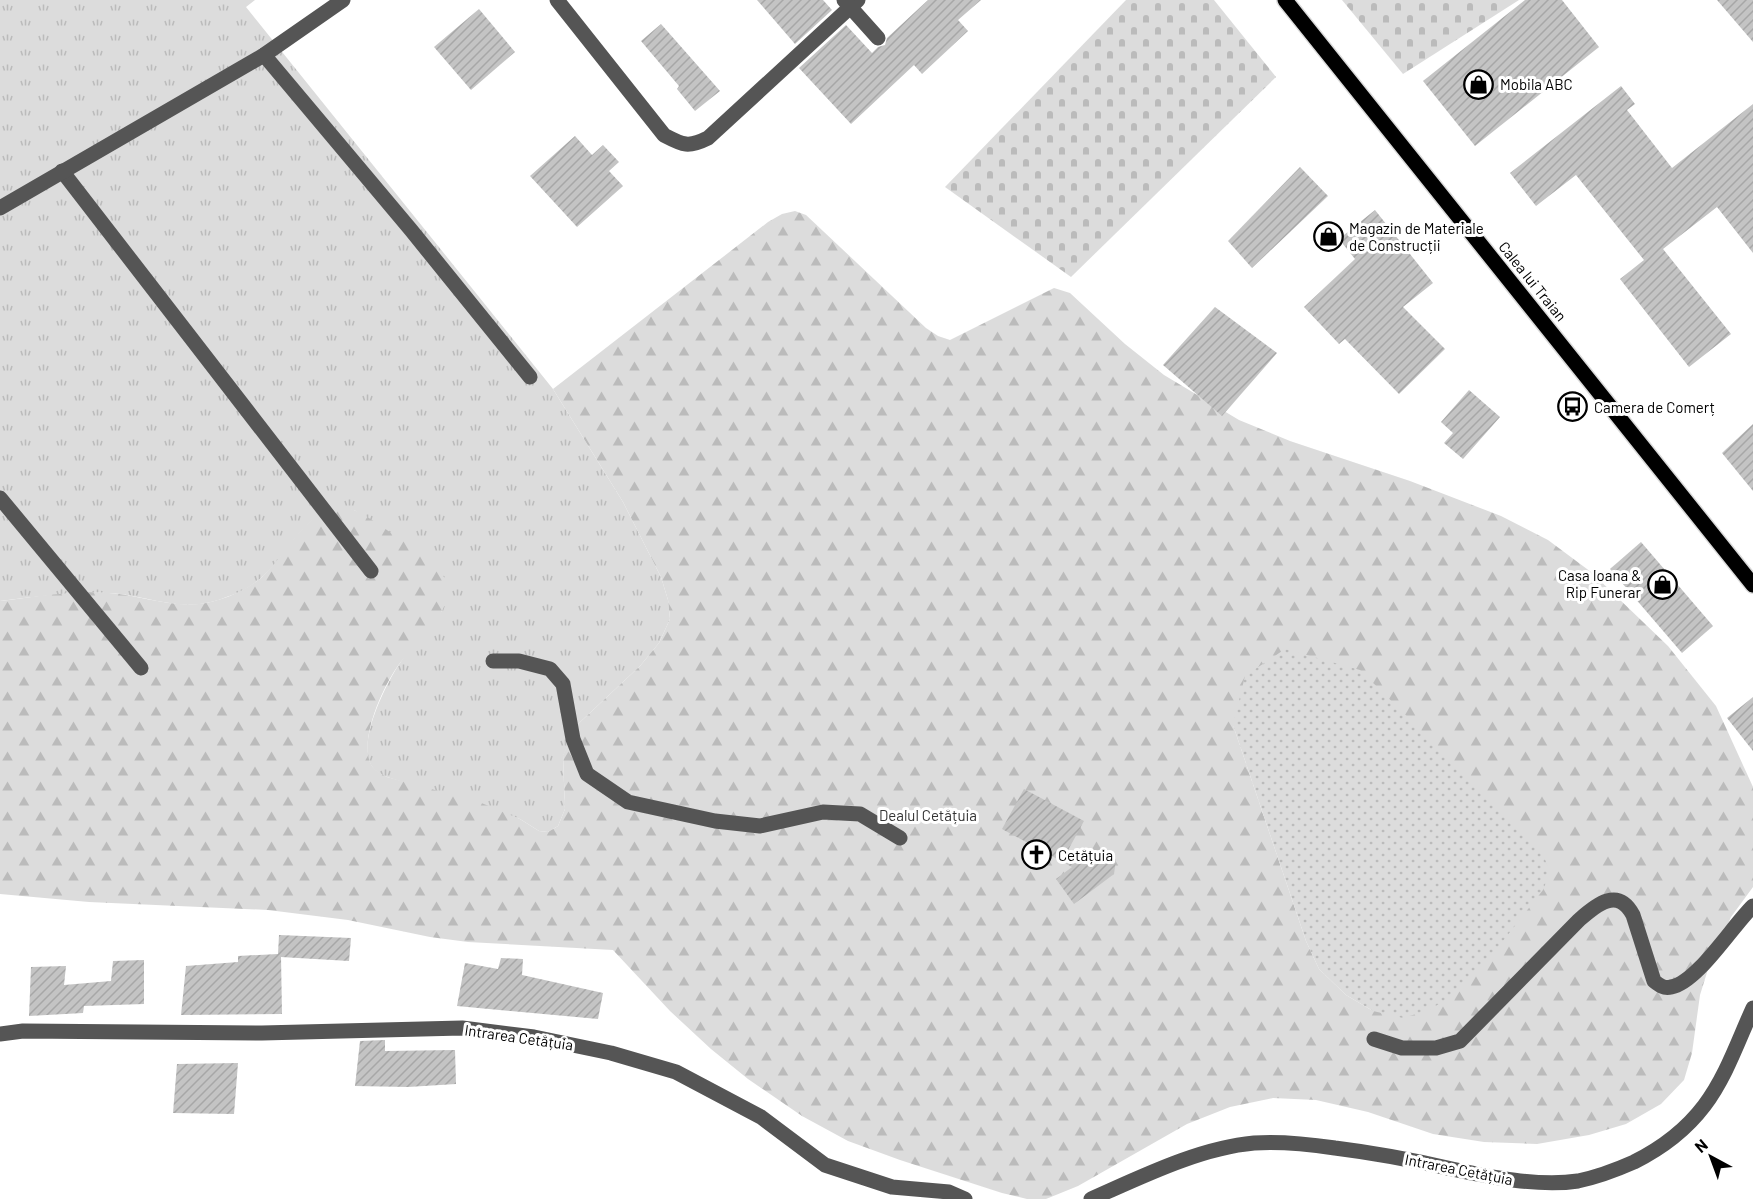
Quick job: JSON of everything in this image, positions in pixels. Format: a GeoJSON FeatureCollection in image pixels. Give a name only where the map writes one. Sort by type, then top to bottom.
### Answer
{"type":"FeatureCollection","features":[{"type":"Feature","properties":{"kind":"main road","name":"Calea lui Traian"},"geometry":{"type":"LineString","coordinates":[[1285,0],[1753,585]]}},
{"type":"Feature","properties":{"kind":"street"},"geometry":{"type":"LineString","coordinates":[[0,208],[264,55],[344,0]]}},
{"type":"Feature","properties":{"kind":"street"},"geometry":{"type":"LineString","coordinates":[[557,0],[663,135],[679,143],[695,145],[708,138],[851,2],[878,38]]}},
{"type":"Feature","properties":{"kind":"street"},"geometry":{"type":"LineString","coordinates":[[264,55],[411,230],[530,377]]}},
{"type":"Feature","properties":{"kind":"street"},"geometry":{"type":"LineString","coordinates":[[62,171],[371,571]]}},
{"type":"Feature","properties":{"kind":"street"},"geometry":{"type":"LineString","coordinates":[[0,498],[141,669]]}},
{"type":"Feature","properties":{"kind":"street"},"geometry":{"type":"LineString","coordinates":[[493,661],[519,661],[550,669],[563,684],[573,739],[587,774],[628,802],[715,821],[760,826],[823,812],[860,814],[900,838]]}},
{"type":"Feature","properties":{"kind":"street"},"geometry":{"type":"LineString","coordinates":[[1374,1039],[1402,1048],[1436,1048],[1460,1041],[1579,920],[1595,906],[1608,901],[1618,901],[1628,906],[1634,915],[1654,981],[1660,986],[1671,987],[1697,971],[1753,906]]}},
{"type":"Feature","properties":{"kind":"street","name":"Intrarea Cetățuia"},"geometry":{"type":"LineString","coordinates":[[1091,1199],[1161,1169],[1220,1149],[1254,1143],[1296,1143],[1393,1156],[1496,1178],[1538,1182],[1577,1181],[1617,1170],[1653,1153],[1684,1130],[1705,1104],[1726,1069],[1753,1008]]}},
{"type":"Feature","properties":{"kind":"street","name":"Intrarea Cetățuia"},"geometry":{"type":"LineString","coordinates":[[0,1035],[22,1031],[262,1033],[462,1028],[534,1036],[611,1053],[676,1072],[761,1117],[825,1165],[892,1187],[949,1192],[965,1199]]}},
{"type":"Feature","properties":{"kind":"green space"},"geometry":{"type":"Polygon","coordinates":[[[0,0],[255,0],[246,7],[553,389],[623,502],[661,577],[668,600],[670,619],[659,643],[640,666],[577,725],[563,756],[565,809],[558,826],[548,832],[539,831],[520,819],[387,777],[375,770],[369,760],[367,748],[369,733],[379,702],[392,675],[403,659],[442,611],[356,511],[342,509],[319,516],[300,533],[257,581],[235,594],[209,603],[176,604],[117,594],[92,593],[0,601],[0,0]]]}},
{"type":"Feature","properties":{"kind":"green space"},"geometry":{"type":"Polygon","coordinates":[[[1126,0],[1214,0],[1276,77],[1071,277],[945,187],[1126,0]]]}},
{"type":"Feature","properties":{"kind":"green space"},"geometry":{"type":"Polygon","coordinates":[[[1342,0],[1519,0],[1403,74],[1342,0]]]}},
{"type":"Feature","properties":{"kind":"green space","name":"Dealul Cetățuia"},"geometry":{"type":"Polygon","coordinates":[[[795,211],[806,215],[926,328],[950,340],[1054,288],[1070,293],[1125,344],[1164,375],[1239,420],[1290,441],[1410,481],[1501,516],[1548,540],[1591,572],[1668,646],[1716,706],[1753,787],[1753,887],[1731,917],[1709,966],[1700,995],[1692,1053],[1684,1080],[1661,1104],[1626,1124],[1589,1135],[1537,1144],[1484,1142],[1433,1134],[1368,1112],[1316,1100],[1273,1098],[1230,1107],[1187,1124],[1078,1186],[1046,1199],[1027,1199],[900,1160],[848,1141],[802,1116],[748,1079],[711,1049],[670,1011],[613,950],[468,942],[430,937],[348,920],[268,910],[89,902],[0,894],[0,601],[54,594],[95,592],[176,604],[215,601],[255,583],[309,523],[320,514],[332,509],[351,509],[370,518],[418,552],[448,582],[440,615],[400,663],[387,684],[375,711],[368,739],[368,751],[373,767],[387,777],[479,802],[520,819],[539,831],[548,832],[558,826],[565,809],[563,755],[577,725],[640,666],[659,643],[670,619],[668,600],[661,577],[623,502],[553,389],[768,222],[782,214],[795,211]],[[1233,725],[1306,941],[1319,969],[1346,995],[1373,1011],[1233,725]]]}},
{"type":"Feature","properties":{"kind":"green space"},"geometry":{"type":"Polygon","coordinates":[[[1285,649],[1360,670],[1527,835],[1544,857],[1550,872],[1543,890],[1477,974],[1452,996],[1429,1010],[1403,1018],[1373,1011],[1346,995],[1319,969],[1306,941],[1233,725],[1245,676],[1285,649]]]}},
{"type":"Feature","properties":{"kind":"building"},"geometry":{"type":"Polygon","coordinates":[[[757,0],[823,0],[832,10],[795,44],[757,0]]]}},
{"type":"Feature","properties":{"kind":"building"},"geometry":{"type":"Polygon","coordinates":[[[928,0],[981,0],[958,20],[968,31],[922,74],[914,65],[851,124],[799,68],[846,25],[872,53],[878,47],[885,45],[887,38],[928,0]]]}},
{"type":"Feature","properties":{"kind":"building"},"geometry":{"type":"Polygon","coordinates":[[[1525,0],[1562,0],[1599,47],[1475,146],[1423,81],[1525,0]]]}},
{"type":"Feature","properties":{"kind":"building"},"geometry":{"type":"Polygon","coordinates":[[[1717,0],[1753,0],[1753,42],[1717,0]]]}},
{"type":"Feature","properties":{"kind":"building"},"geometry":{"type":"Polygon","coordinates":[[[479,9],[515,52],[471,90],[434,47],[479,9]]]}},
{"type":"Feature","properties":{"kind":"building"},"geometry":{"type":"Polygon","coordinates":[[[661,24],[720,91],[695,111],[677,89],[679,86],[641,41],[661,24]]]}},
{"type":"Feature","properties":{"kind":"building"},"geometry":{"type":"Polygon","coordinates":[[[1621,86],[1635,104],[1627,110],[1672,168],[1753,104],[1753,253],[1717,207],[1663,249],[1731,334],[1689,367],[1620,279],[1644,260],[1576,175],[1536,206],[1510,173],[1621,86]]]}},
{"type":"Feature","properties":{"kind":"building"},"geometry":{"type":"Polygon","coordinates":[[[575,136],[592,155],[603,145],[619,162],[609,171],[623,186],[577,227],[530,176],[575,136]]]}},
{"type":"Feature","properties":{"kind":"building"},"geometry":{"type":"Polygon","coordinates":[[[1300,167],[1328,196],[1252,268],[1228,241],[1300,167]]]}},
{"type":"Feature","properties":{"kind":"building"},"geometry":{"type":"Polygon","coordinates":[[[1375,210],[1433,283],[1403,307],[1445,349],[1399,394],[1345,339],[1339,344],[1304,307],[1355,259],[1339,239],[1375,210]]]}},
{"type":"Feature","properties":{"kind":"building"},"geometry":{"type":"Polygon","coordinates":[[[1215,307],[1277,353],[1222,416],[1163,365],[1215,307]]]}},
{"type":"Feature","properties":{"kind":"building"},"geometry":{"type":"Polygon","coordinates":[[[1469,390],[1500,417],[1463,459],[1444,443],[1453,433],[1441,422],[1469,390]]]}},
{"type":"Feature","properties":{"kind":"building"},"geometry":{"type":"Polygon","coordinates":[[[1753,424],[1753,491],[1722,453],[1753,424]]]}},
{"type":"Feature","properties":{"kind":"building"},"geometry":{"type":"Polygon","coordinates":[[[1641,542],[1713,626],[1682,653],[1610,569],[1641,542]]]}},
{"type":"Feature","properties":{"kind":"building"},"geometry":{"type":"Polygon","coordinates":[[[1753,697],[1753,751],[1727,718],[1753,697]]]}},
{"type":"Feature","properties":{"kind":"building"},"geometry":{"type":"Polygon","coordinates":[[[1024,789],[1084,821],[1067,852],[1105,850],[1111,853],[1116,860],[1114,874],[1074,904],[1056,879],[1072,867],[1002,829],[1024,789]]]}},
{"type":"Feature","properties":{"kind":"building"},"geometry":{"type":"Polygon","coordinates":[[[279,935],[351,938],[349,961],[281,957],[282,1014],[181,1015],[186,966],[238,962],[238,956],[278,954],[279,935]]]}},
{"type":"Feature","properties":{"kind":"building"},"geometry":{"type":"Polygon","coordinates":[[[501,958],[523,959],[522,975],[603,993],[598,1019],[457,1006],[465,963],[498,969],[501,958]]]}},
{"type":"Feature","properties":{"kind":"building"},"geometry":{"type":"Polygon","coordinates":[[[144,960],[144,1004],[84,1006],[83,1013],[29,1016],[31,967],[66,966],[64,985],[111,981],[113,961],[144,960]]]}},
{"type":"Feature","properties":{"kind":"building"},"geometry":{"type":"Polygon","coordinates":[[[385,1040],[385,1051],[455,1050],[456,1084],[408,1087],[355,1086],[360,1041],[385,1040]]]}},
{"type":"Feature","properties":{"kind":"building"},"geometry":{"type":"Polygon","coordinates":[[[238,1063],[234,1114],[173,1113],[177,1064],[238,1063]]]}},
{"type":"Feature","properties":{"kind":"place","name":"Mobila ABC"},"geometry":{"type":"Point","coordinates":[1479,84]}},
{"type":"Feature","properties":{"kind":"place","name":"Magazin de Materiale de Construcții"},"geometry":{"type":"Point","coordinates":[1328,237]}},
{"type":"Feature","properties":{"kind":"place","name":"Camera de Comerț"},"geometry":{"type":"Point","coordinates":[1573,407]}},
{"type":"Feature","properties":{"kind":"place","name":"Casa Ioana & Rip Funerar"},"geometry":{"type":"Point","coordinates":[1662,584]}},
{"type":"Feature","properties":{"kind":"place","name":"Cetățuia"},"geometry":{"type":"Point","coordinates":[1037,855]}}]}
